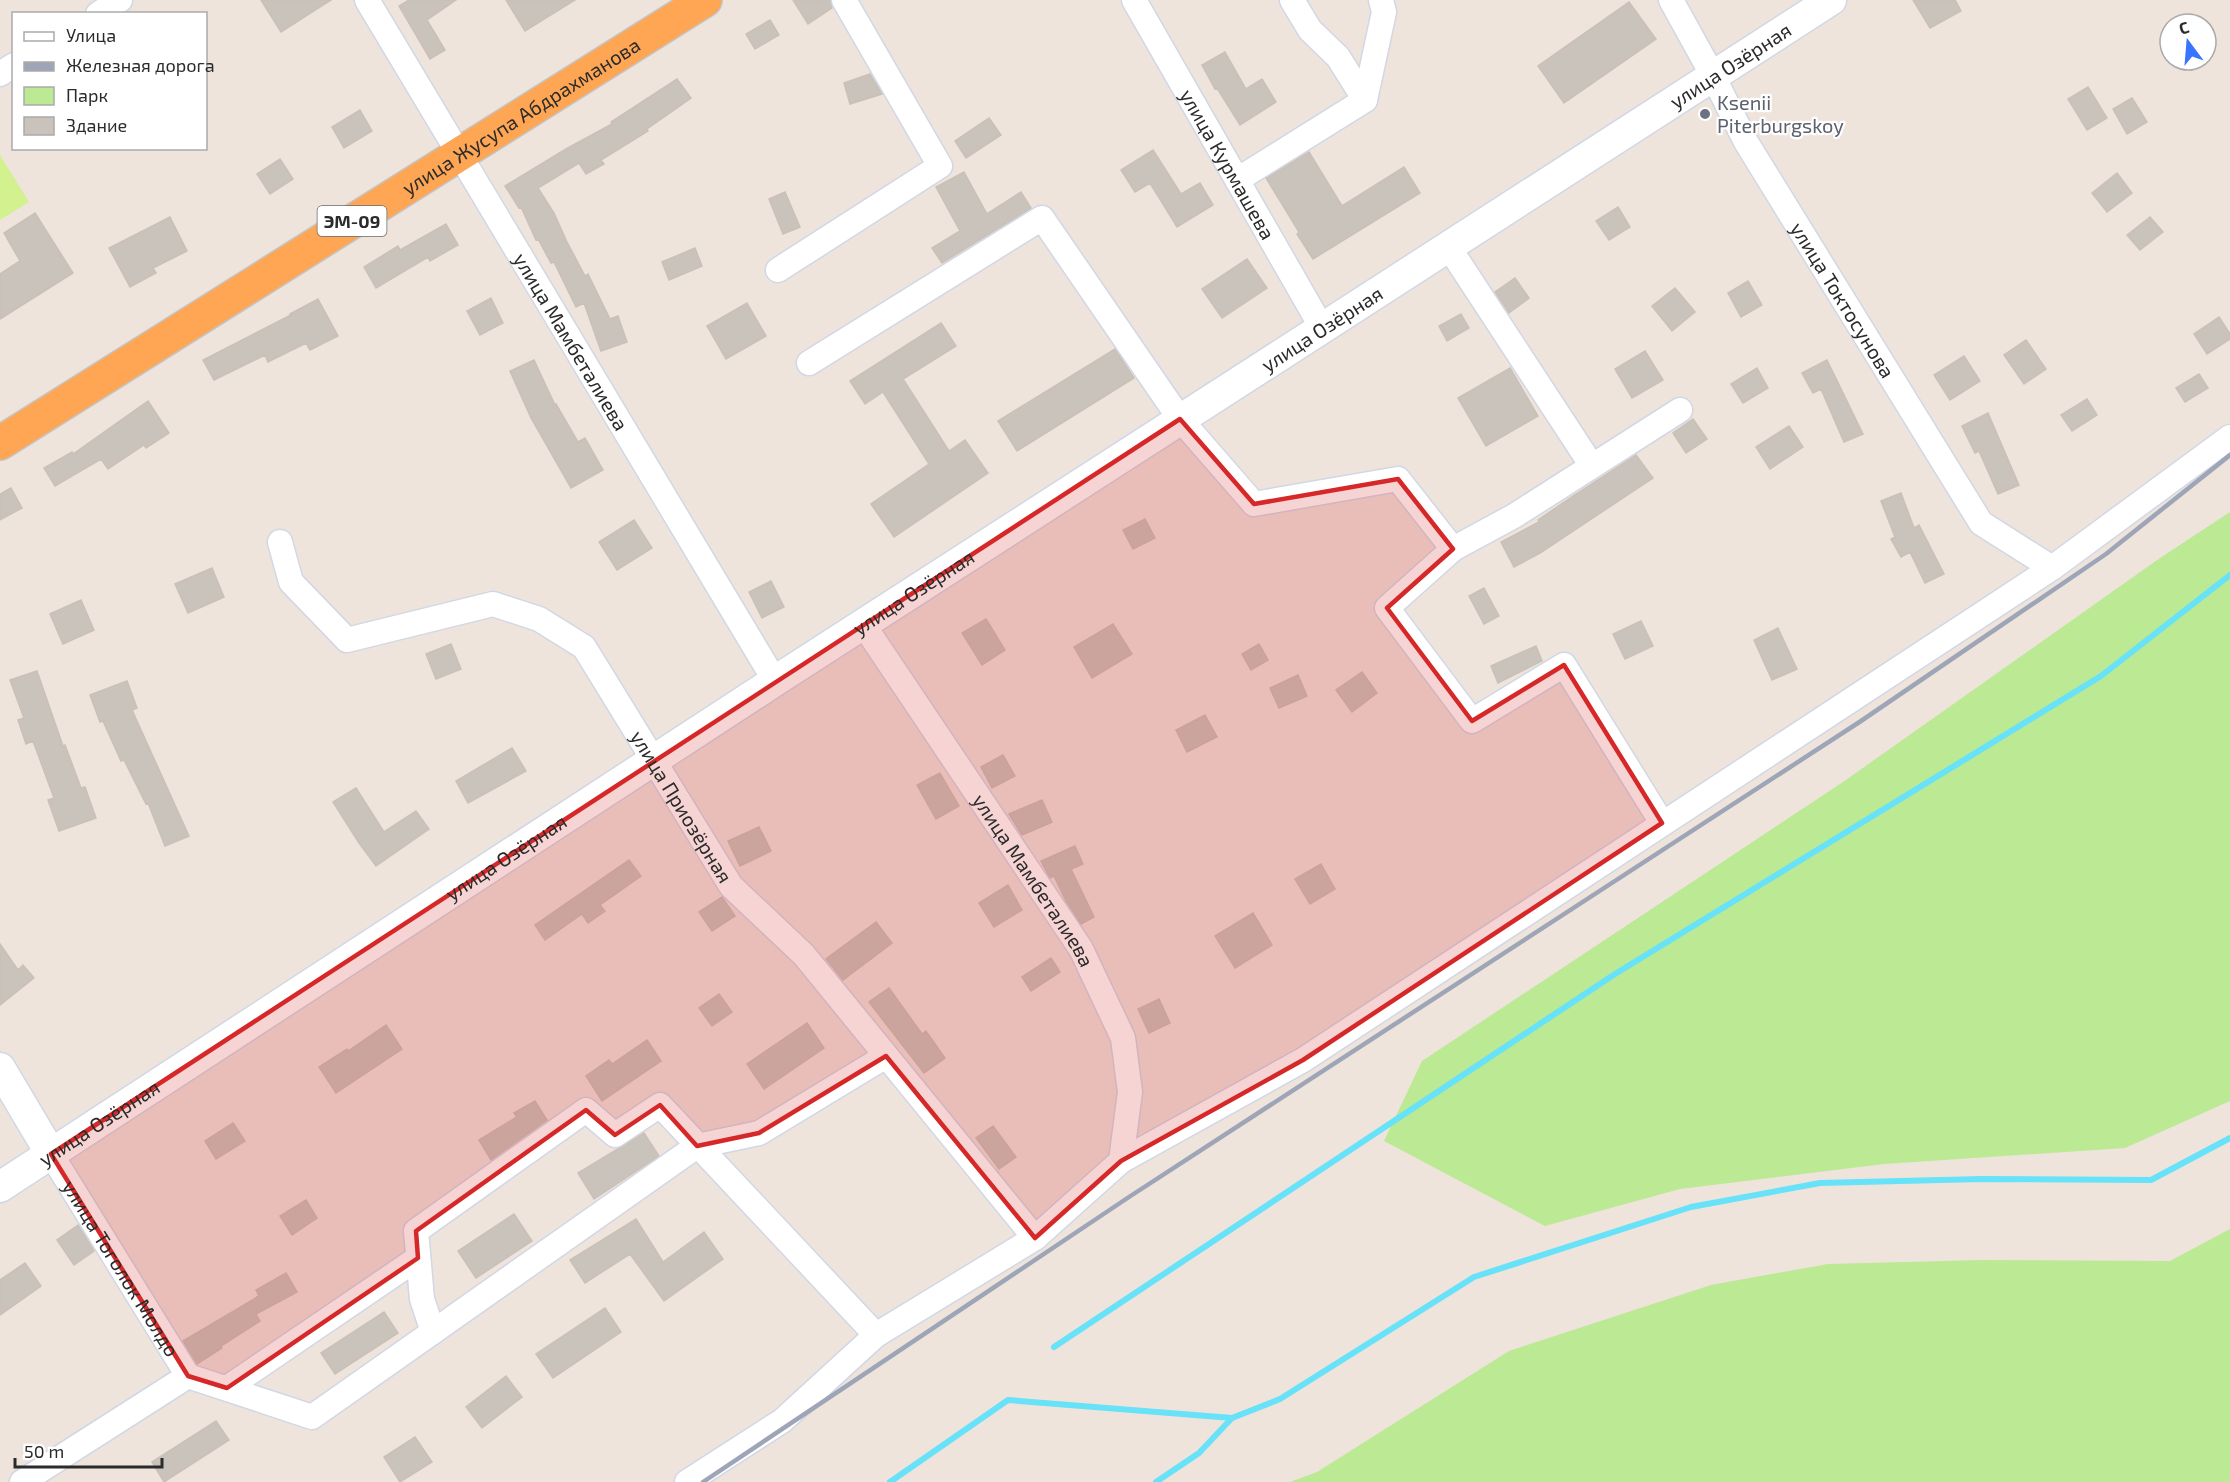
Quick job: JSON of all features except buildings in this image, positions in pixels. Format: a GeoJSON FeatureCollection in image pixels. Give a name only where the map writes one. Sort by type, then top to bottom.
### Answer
{"type":"FeatureCollection","features":[{"type":"Feature","properties":{"kind":"highway","name":"улица Жусупа Абдрахманова"},"geometry":{"type":"LineString","coordinates":[[0,443],[705,0]]}},
{"type":"Feature","properties":{"kind":"street"},"geometry":{"type":"LineString","coordinates":[[101,12],[120,0]]}},
{"type":"Feature","properties":{"kind":"street","name":"улица Мамбеталиева"},"geometry":{"type":"LineString","coordinates":[[367,0],[775,681]]}},
{"type":"Feature","properties":{"kind":"street"},"geometry":{"type":"LineString","coordinates":[[778,270],[940,166],[844,0]]}},
{"type":"Feature","properties":{"kind":"street","name":"улица Курмашева"},"geometry":{"type":"LineString","coordinates":[[1134,0],[1322,328]]}},
{"type":"Feature","properties":{"kind":"street"},"geometry":{"type":"LineString","coordinates":[[1292,0],[1310,30],[1338,57],[1365,100]]}},
{"type":"Feature","properties":{"kind":"street"},"geometry":{"type":"LineString","coordinates":[[1237,180],[1365,100],[1384,12],[1381,0]]}},
{"type":"Feature","properties":{"kind":"street","name":"улица Токтосунова"},"geometry":{"type":"LineString","coordinates":[[1671,0],[1746,142],[1981,523],[2052,568]]}},
{"type":"Feature","properties":{"kind":"street","name":"улица Озёрная"},"geometry":{"type":"LineString","coordinates":[[0,1187],[775,681],[1831,0]]}},
{"type":"Feature","properties":{"kind":"street"},"geometry":{"type":"LineString","coordinates":[[809,363],[1042,218],[1180,419],[1254,504],[1398,479],[1453,549]]}},
{"type":"Feature","properties":{"kind":"street"},"geometry":{"type":"LineString","coordinates":[[1448,246],[1592,466]]}},
{"type":"Feature","properties":{"kind":"street"},"geometry":{"type":"LineString","coordinates":[[1662,823],[1564,665],[1472,722],[1387,608],[1453,549],[1514,516],[1680,410]]}},
{"type":"Feature","properties":{"kind":"street"},"geometry":{"type":"LineString","coordinates":[[687,1482],[782,1421],[876,1335],[1035,1238],[1121,1161],[1303,1060],[2052,568],[2230,437]]}},
{"type":"Feature","properties":{"kind":"street","name":"улица Приозёрная"},"geometry":{"type":"LineString","coordinates":[[280,542],[291,582],[346,640],[493,604],[539,619],[584,647],[731,886],[804,955],[1035,1238]]}},
{"type":"Feature","properties":{"kind":"street","name":"улица Мамбеталиева"},"geometry":{"type":"LineString","coordinates":[[863,624],[1081,950],[1123,1038],[1130,1092],[1121,1161]]}},
{"type":"Feature","properties":{"kind":"street"},"geometry":{"type":"LineString","coordinates":[[22,1482],[188,1376],[312,1417],[697,1146],[759,1132],[886,1056]]}},
{"type":"Feature","properties":{"kind":"street","name":"улица Тоголок Молдо"},"geometry":{"type":"LineString","coordinates":[[0,1068],[188,1376]]}},
{"type":"Feature","properties":{"kind":"street"},"geometry":{"type":"LineString","coordinates":[[433,1332],[422,1299],[416,1231],[586,1110],[615,1135],[660,1105],[876,1335]]}},
{"type":"Feature","properties":{"kind":"street"},"geometry":{"type":"LineString","coordinates":[[226,1388],[418,1258]]}},
{"type":"Feature","properties":{"kind":"highlighted area"},"geometry":{"type":"Polygon","coordinates":[[[1180,419],[1254,504],[1398,479],[1453,549],[1387,608],[1472,721],[1564,665],[1662,823],[1303,1060],[1121,1161],[1035,1238],[886,1056],[759,1133],[697,1146],[660,1105],[615,1135],[586,1110],[416,1231],[418,1258],[227,1388],[188,1376],[51,1154],[1180,419]]]}},
{"type":"Feature","properties":{"kind":"green space"},"geometry":{"type":"Polygon","coordinates":[[[0,155],[29,202],[0,220],[0,155]]]}},
{"type":"Feature","properties":{"kind":"green space"},"geometry":{"type":"Polygon","coordinates":[[[2230,512],[2230,1101],[2125,1148],[1884,1164],[1680,1189],[1545,1226],[1384,1141],[1422,1061],[1843,782],[2160,558],[2230,512]]]}},
{"type":"Feature","properties":{"kind":"green space"},"geometry":{"type":"Polygon","coordinates":[[[2230,1229],[2230,1482],[1290,1482],[1317,1472],[1509,1351],[1711,1285],[1828,1264],[1982,1260],[2170,1261],[2230,1229]]]}},
{"type":"Feature","properties":{"kind":"waterway"},"geometry":{"type":"LineString","coordinates":[[1054,1347],[1615,974],[2101,676],[2230,575]]}},
{"type":"Feature","properties":{"kind":"waterway"},"geometry":{"type":"LineString","coordinates":[[1156,1482],[1199,1453],[1232,1418],[1280,1399],[1474,1277],[1691,1207],[1820,1183],[1981,1179],[2151,1180],[2230,1138]]}},
{"type":"Feature","properties":{"kind":"waterway"},"geometry":{"type":"LineString","coordinates":[[890,1482],[1008,1400],[1232,1418]]}},
{"type":"Feature","properties":{"kind":"railway"},"geometry":{"type":"LineString","coordinates":[[703,1482],[1129,1197],[1861,721],[2106,554],[2230,455]]}},
{"type":"Feature","properties":{"kind":"place","name":"Ksenii Piterburgskoy"},"geometry":{"type":"Point","coordinates":[1705,114]}}]}
